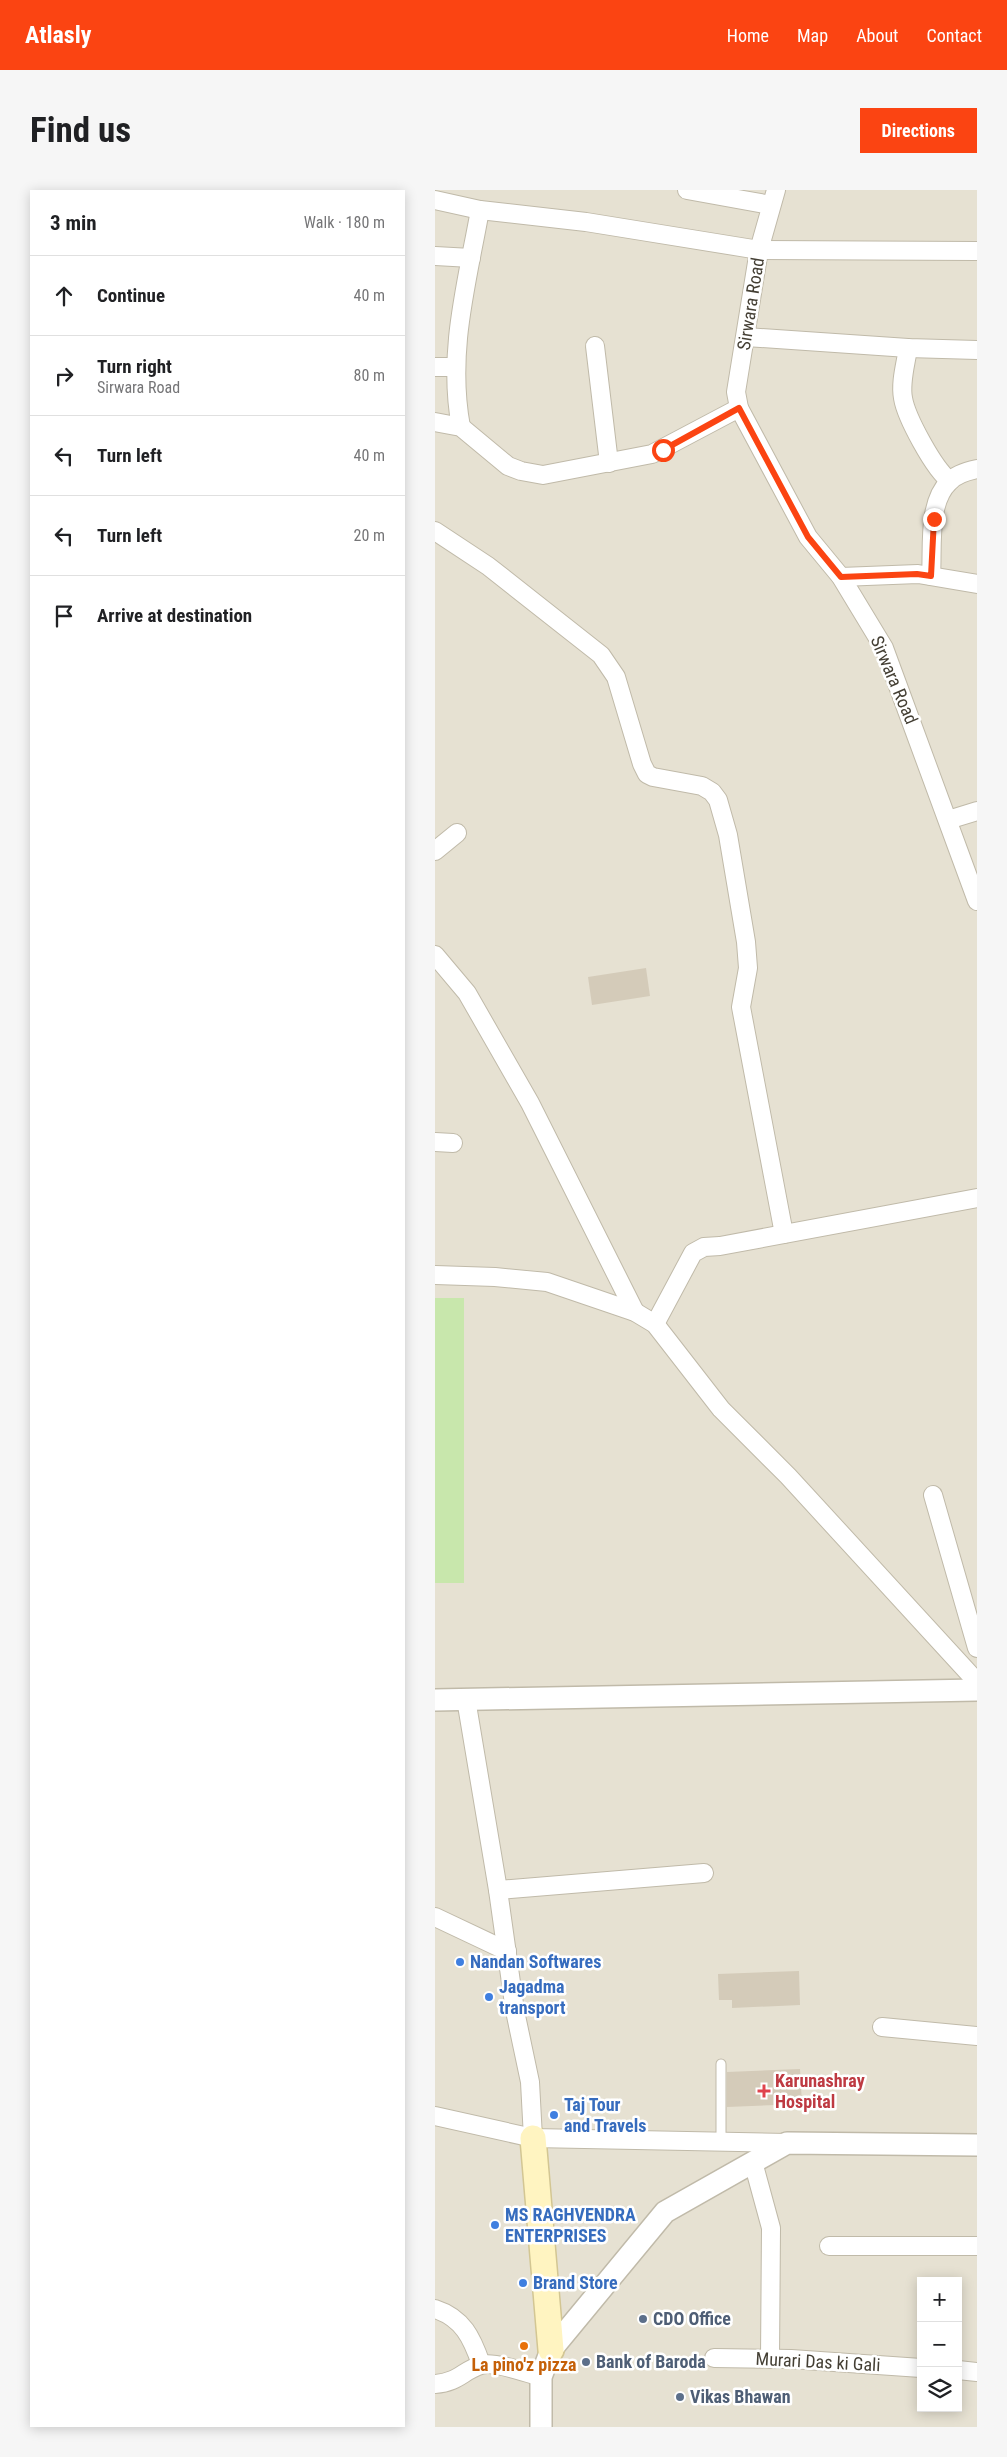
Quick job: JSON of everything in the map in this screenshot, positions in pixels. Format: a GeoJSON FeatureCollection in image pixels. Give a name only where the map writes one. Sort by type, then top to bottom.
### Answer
{"type":"FeatureCollection","features":[{"type":"Feature","properties":{"kind":"main road"},"geometry":{"type":"LineString","coordinates":[[533,2138],[551,2350]]}},
{"type":"Feature","properties":{"kind":"street"},"geometry":{"type":"LineString","coordinates":[[689,190],[773,198]]}},
{"type":"Feature","properties":{"kind":"street","name":"Sirwara Road"},"geometry":{"type":"LineString","coordinates":[[773,198],[759,250],[736,392],[739,408],[808,537],[841,577],[884,648],[977,898]]}},
{"type":"Feature","properties":{"kind":"street"},"geometry":{"type":"LineString","coordinates":[[435,200],[481,210],[585,222],[759,250],[977,251]]}},
{"type":"Feature","properties":{"kind":"street"},"geometry":{"type":"LineString","coordinates":[[461,427],[456,401],[455,367],[458,328],[481,210]]}},
{"type":"Feature","properties":{"kind":"street"},"geometry":{"type":"LineString","coordinates":[[435,256],[471,258]]}},
{"type":"Feature","properties":{"kind":"street"},"geometry":{"type":"LineString","coordinates":[[746,337],[908,348],[977,350]]}},
{"type":"Feature","properties":{"kind":"street"},"geometry":{"type":"LineString","coordinates":[[595,346],[609,463]]}},
{"type":"Feature","properties":{"kind":"street"},"geometry":{"type":"LineString","coordinates":[[908,348],[903,398],[931,460],[941,474],[950,481]]}},
{"type":"Feature","properties":{"kind":"street"},"geometry":{"type":"LineString","coordinates":[[435,367],[455,367]]}},
{"type":"Feature","properties":{"kind":"street"},"geometry":{"type":"LineString","coordinates":[[435,422],[461,427],[508,466],[521,471],[543,474],[652,454],[663,450],[739,408]]}},
{"type":"Feature","properties":{"kind":"street"},"geometry":{"type":"LineString","coordinates":[[931,576],[937,506],[942,490],[950,481],[964,472],[977,469]]}},
{"type":"Feature","properties":{"kind":"street"},"geometry":{"type":"LineString","coordinates":[[435,532],[488,566],[601,655],[616,677],[642,764],[647,774],[660,779],[702,786],[712,792],[718,800],[728,835],[746,942],[748,968],[741,1007],[784,1234]]}},
{"type":"Feature","properties":{"kind":"street"},"geometry":{"type":"LineString","coordinates":[[841,577],[917,574],[977,584]]}},
{"type":"Feature","properties":{"kind":"street"},"geometry":{"type":"LineString","coordinates":[[948,820],[977,811]]}},
{"type":"Feature","properties":{"kind":"street"},"geometry":{"type":"LineString","coordinates":[[435,851],[457,832]]}},
{"type":"Feature","properties":{"kind":"street"},"geometry":{"type":"LineString","coordinates":[[435,955],[467,993],[530,1103],[635,1312]]}},
{"type":"Feature","properties":{"kind":"street"},"geometry":{"type":"LineString","coordinates":[[435,1142],[453,1143]]}},
{"type":"Feature","properties":{"kind":"street"},"geometry":{"type":"LineString","coordinates":[[655,1324],[693,1253],[704,1247],[977,1198]]}},
{"type":"Feature","properties":{"kind":"street"},"geometry":{"type":"LineString","coordinates":[[435,1275],[495,1277],[547,1282],[635,1312],[655,1324],[721,1409],[788,1476],[977,1682]]}},
{"type":"Feature","properties":{"kind":"street"},"geometry":{"type":"LineString","coordinates":[[933,1495],[977,1648]]}},
{"type":"Feature","properties":{"kind":"street"},"geometry":{"type":"LineString","coordinates":[[435,1700],[977,1690]]}},
{"type":"Feature","properties":{"kind":"street"},"geometry":{"type":"LineString","coordinates":[[466,1699],[499,1890],[515,2011],[530,2082],[533,2138]]}},
{"type":"Feature","properties":{"kind":"street"},"geometry":{"type":"LineString","coordinates":[[499,1890],[704,1873]]}},
{"type":"Feature","properties":{"kind":"street"},"geometry":{"type":"LineString","coordinates":[[435,1917],[507,1951]]}},
{"type":"Feature","properties":{"kind":"street"},"geometry":{"type":"LineString","coordinates":[[882,2027],[977,2036]]}},
{"type":"Feature","properties":{"kind":"street"},"geometry":{"type":"LineString","coordinates":[[435,2116],[533,2138],[977,2145]]}},
{"type":"Feature","properties":{"kind":"street"},"geometry":{"type":"LineString","coordinates":[[541,2427],[541,2377],[551,2350],[665,2212],[787,2143]]}},
{"type":"Feature","properties":{"kind":"street"},"geometry":{"type":"LineString","coordinates":[[753,2162],[771,2228],[770,2359]]}},
{"type":"Feature","properties":{"kind":"street"},"geometry":{"type":"LineString","coordinates":[[829,2246],[977,2246]]}},
{"type":"Feature","properties":{"kind":"street"},"geometry":{"type":"LineString","coordinates":[[435,2309],[462,2323],[472,2338],[481,2364]]}},
{"type":"Feature","properties":{"kind":"street","name":"Murari Das ki Gali"},"geometry":{"type":"LineString","coordinates":[[714,2358],[770,2359],[917,2368]]}},
{"type":"Feature","properties":{"kind":"street"},"geometry":{"type":"LineString","coordinates":[[435,2384],[449,2383],[481,2364],[498,2366],[541,2377]]}},
{"type":"Feature","properties":{"kind":"street"},"geometry":{"type":"LineString","coordinates":[[962,2370],[977,2372]]}},
{"type":"Feature","properties":{"kind":"lane"},"geometry":{"type":"LineString","coordinates":[[721,2064],[721,2142]]}},
{"type":"Feature","properties":{"kind":"shaded area"},"geometry":{"type":"Polygon","coordinates":[[[435,190],[977,190],[977,2427],[435,2427],[435,190]]]}},
{"type":"Feature","properties":{"kind":"green space"},"geometry":{"type":"Polygon","coordinates":[[[435,1298],[464,1298],[464,1583],[435,1583],[435,1298]]]}},
{"type":"Feature","properties":{"kind":"building"},"geometry":{"type":"Polygon","coordinates":[[[646,968],[650,996],[592,1005],[588,977],[646,968]]]}},
{"type":"Feature","properties":{"kind":"building"},"geometry":{"type":"Polygon","coordinates":[[[799,1971],[800,2005],[732,2008],[732,2000],[719,2000],[718,1974],[799,1971]]]}},
{"type":"Feature","properties":{"kind":"building"},"geometry":{"type":"Polygon","coordinates":[[[800,2069],[802,2104],[727,2107],[727,2072],[800,2069]]]}},
{"type":"Feature","properties":{"kind":"place","name":"Nandan Softwares"},"geometry":{"type":"Point","coordinates":[460,1962]}},
{"type":"Feature","properties":{"kind":"place","name":"Jagadma transport"},"geometry":{"type":"Point","coordinates":[489,1997]}},
{"type":"Feature","properties":{"kind":"place","name":"Karunashray Hospital"},"geometry":{"type":"Point","coordinates":[764,2091]}},
{"type":"Feature","properties":{"kind":"place","name":"Taj Tour and Travels"},"geometry":{"type":"Point","coordinates":[554,2115]}},
{"type":"Feature","properties":{"kind":"place","name":"MS RAGHVENDRA ENTERPRISES"},"geometry":{"type":"Point","coordinates":[495,2225]}},
{"type":"Feature","properties":{"kind":"place","name":"Brand Store"},"geometry":{"type":"Point","coordinates":[523,2283]}},
{"type":"Feature","properties":{"kind":"place","name":"CDO Office"},"geometry":{"type":"Point","coordinates":[643,2319]}},
{"type":"Feature","properties":{"kind":"place","name":"La pino'z pizza"},"geometry":{"type":"Point","coordinates":[524,2346]}},
{"type":"Feature","properties":{"kind":"place","name":"Bank of Baroda"},"geometry":{"type":"Point","coordinates":[586,2362]}},
{"type":"Feature","properties":{"kind":"place","name":"Vikas Bhawan"},"geometry":{"type":"Point","coordinates":[680,2397]}},
{"type":"Feature","properties":{"kind":"route"},"geometry":{"type":"LineString","coordinates":[[663,450],[739,408],[808,537],[841,577],[917,574],[931,576],[934,519]]}}]}
